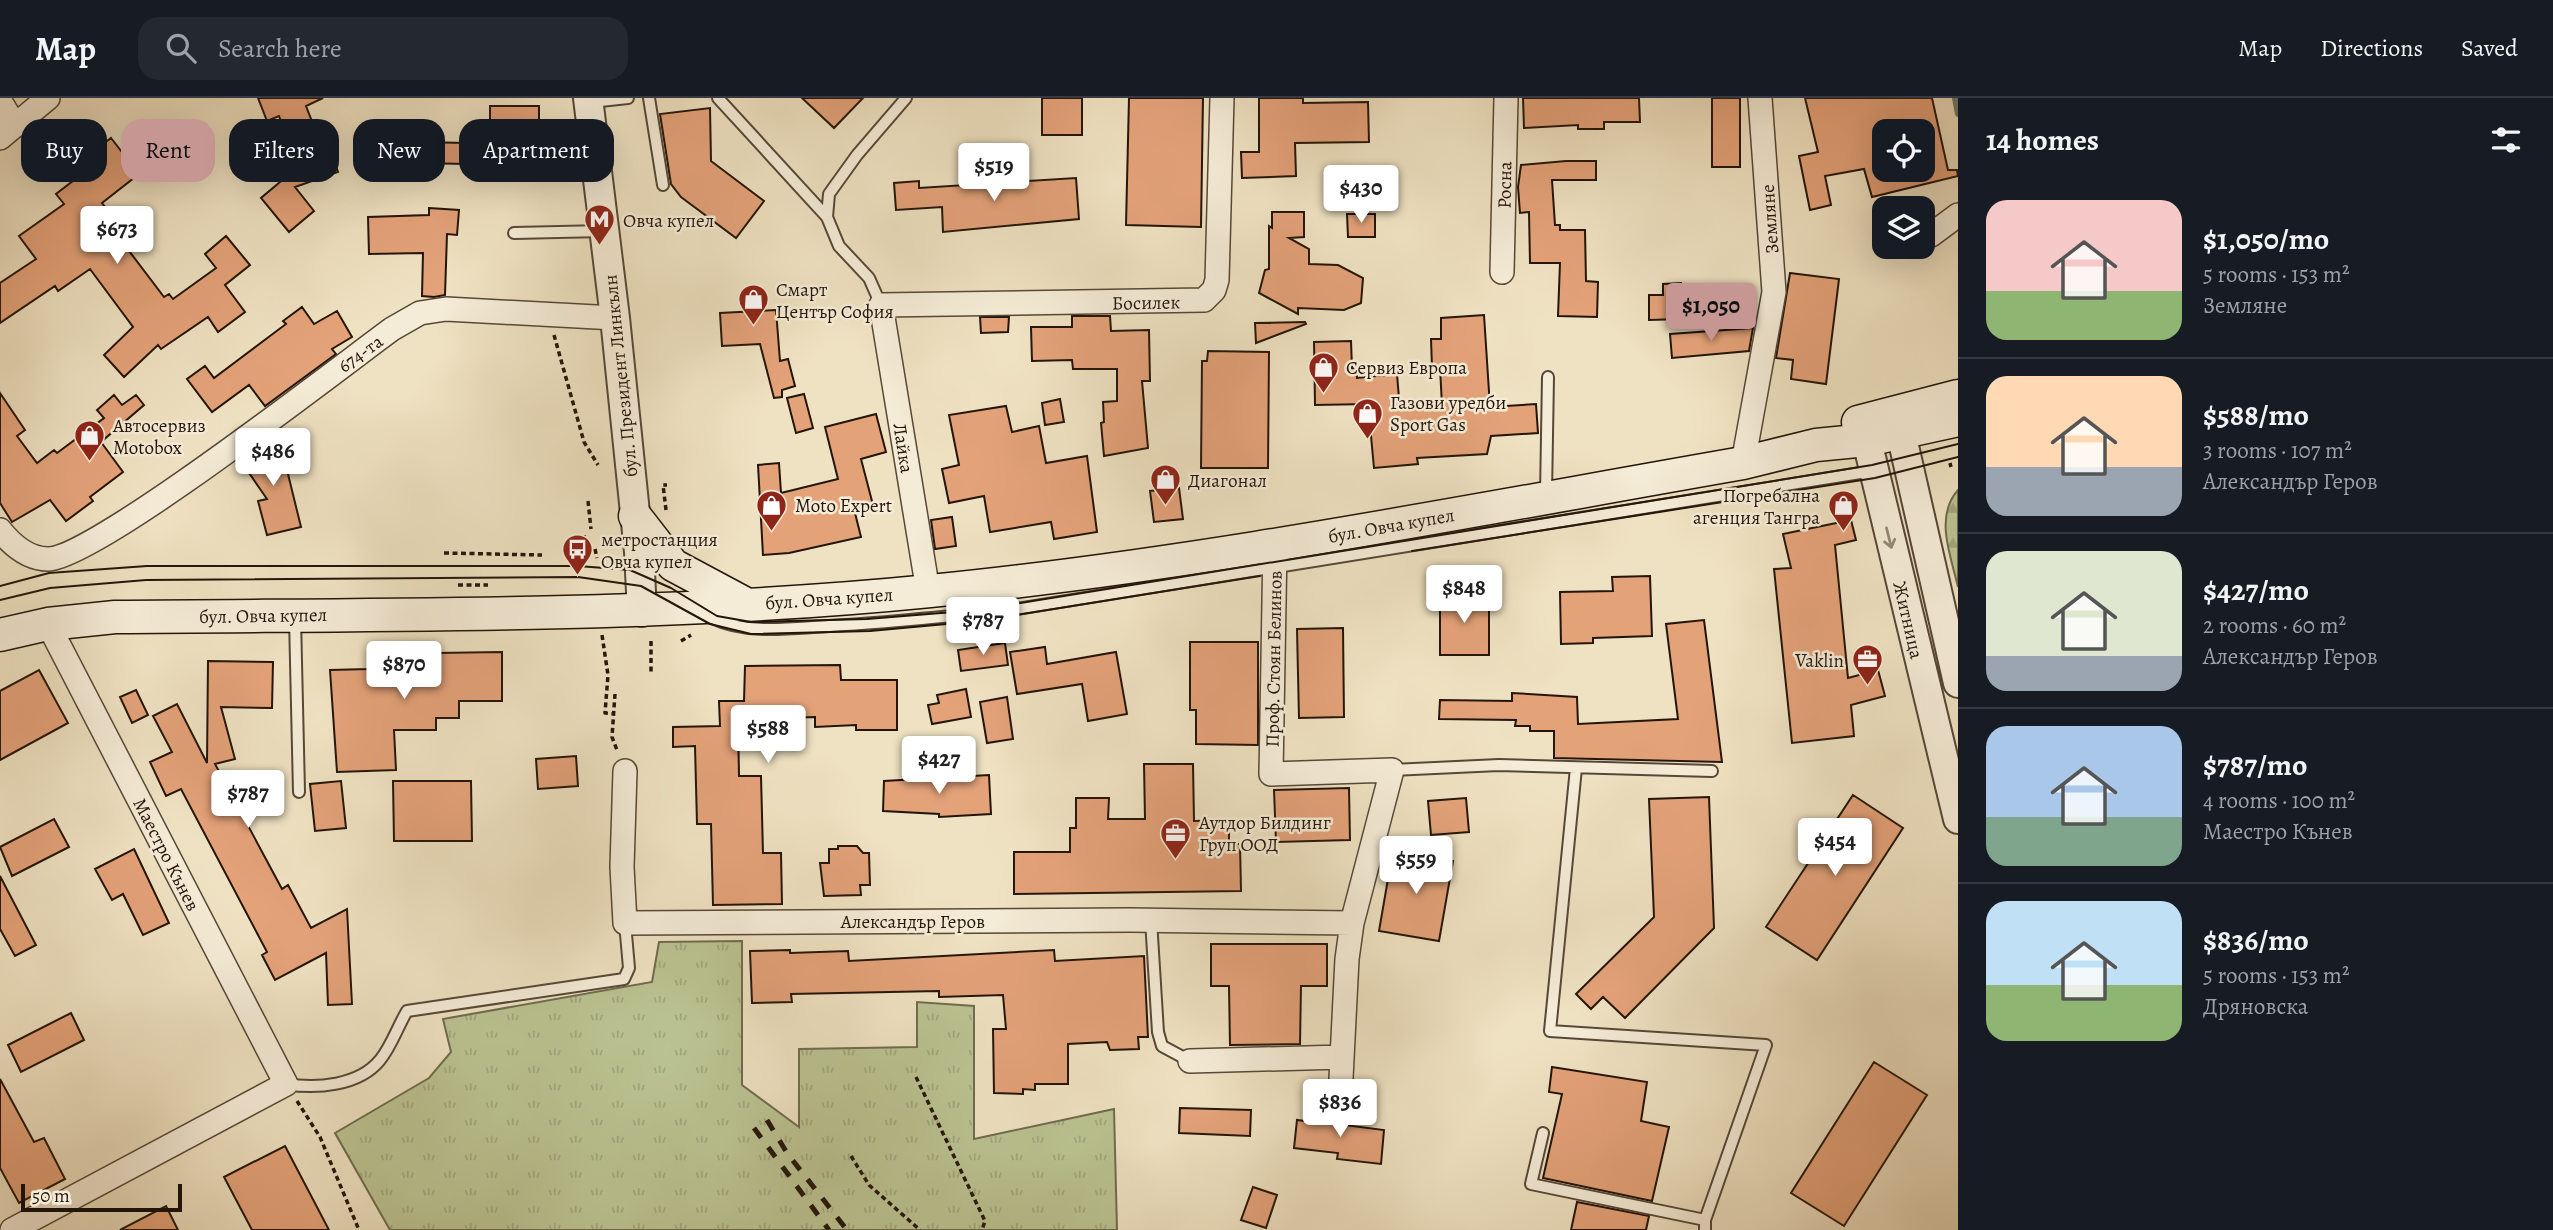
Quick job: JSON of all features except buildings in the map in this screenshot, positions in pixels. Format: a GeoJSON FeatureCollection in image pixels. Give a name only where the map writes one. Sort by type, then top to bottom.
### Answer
{"type":"FeatureCollection","features":[{"type":"Feature","properties":{"kind":"main road"},"geometry":{"type":"LineString","coordinates":[[1899,422],[1958,396]]}},
{"type":"Feature","properties":{"kind":"main road"},"geometry":{"type":"LineString","coordinates":[[1899,422],[1958,420]]}},
{"type":"Feature","properties":{"kind":"main road","name":"бул. Овча купел"},"geometry":{"type":"LineString","coordinates":[[0,635],[48,624],[115,617],[295,615],[646,626],[694,608],[928,591],[1103,570],[1275,556],[1546,497],[1743,463],[1899,422]]}},
{"type":"Feature","properties":{"kind":"main road"},"geometry":{"type":"LineString","coordinates":[[635,516],[673,565],[744,603]]}},
{"type":"Feature","properties":{"kind":"street"},"geometry":{"type":"LineString","coordinates":[[0,101],[8,132],[48,98]]}},
{"type":"Feature","properties":{"kind":"street","name":"Босилек"},"geometry":{"type":"LineString","coordinates":[[881,305],[1204,300],[1214,290],[1217,280],[1222,98]]}},
{"type":"Feature","properties":{"kind":"street","name":"Росна"},"geometry":{"type":"LineString","coordinates":[[1502,272],[1506,98]]}},
{"type":"Feature","properties":{"kind":"street","name":"Земляне"},"geometry":{"type":"LineString","coordinates":[[1743,463],[1774,292],[1760,98]]}},
{"type":"Feature","properties":{"kind":"street","name":"бул. Президент Линкълн"},"geometry":{"type":"LineString","coordinates":[[588,100],[615,318],[646,626]]}},
{"type":"Feature","properties":{"kind":"street"},"geometry":{"type":"LineString","coordinates":[[1935,232],[1958,215]]}},
{"type":"Feature","properties":{"kind":"street","name":"Лайка"},"geometry":{"type":"LineString","coordinates":[[881,305],[928,591]]}},
{"type":"Feature","properties":{"kind":"street","name":"674-та"},"geometry":{"type":"LineString","coordinates":[[0,530],[9,542],[26,554],[50,559],[79,548],[143,510],[392,329],[419,313],[446,309],[615,318]]}},
{"type":"Feature","properties":{"kind":"street","name":"Житница"},"geometry":{"type":"LineString","coordinates":[[1899,422],[1958,683]]}},
{"type":"Feature","properties":{"kind":"street","name":"Житница"},"geometry":{"type":"LineString","coordinates":[[1865,430],[1958,819]]}},
{"type":"Feature","properties":{"kind":"street","name":"Проф. Стоян Белинов"},"geometry":{"type":"LineString","coordinates":[[1275,556],[1271,774],[1392,770]]}},
{"type":"Feature","properties":{"kind":"street","name":"Маестро Кънев"},"geometry":{"type":"LineString","coordinates":[[48,624],[286,1084]]}},
{"type":"Feature","properties":{"kind":"street"},"geometry":{"type":"LineString","coordinates":[[1190,1061],[1342,1068],[1347,959],[1352,923],[1392,770]]}},
{"type":"Feature","properties":{"kind":"street"},"geometry":{"type":"LineString","coordinates":[[625,771],[622,867],[625,923]]}},
{"type":"Feature","properties":{"kind":"street","name":"Александър Геров"},"geometry":{"type":"LineString","coordinates":[[625,923],[1151,920],[1352,923]]}},
{"type":"Feature","properties":{"kind":"street"},"geometry":{"type":"LineString","coordinates":[[12,1230],[286,1084]]}},
{"type":"Feature","properties":{"kind":"lane"},"geometry":{"type":"LineString","coordinates":[[588,100],[628,98]]}},
{"type":"Feature","properties":{"kind":"lane"},"geometry":{"type":"LineString","coordinates":[[649,98],[663,185]]}},
{"type":"Feature","properties":{"kind":"lane"},"geometry":{"type":"LineString","coordinates":[[718,98],[827,217],[839,246],[869,278],[881,305]]}},
{"type":"Feature","properties":{"kind":"lane"},"geometry":{"type":"LineString","coordinates":[[827,217],[829,194],[906,98]]}},
{"type":"Feature","properties":{"kind":"lane"},"geometry":{"type":"LineString","coordinates":[[514,233],[604,232]]}},
{"type":"Feature","properties":{"kind":"lane"},"geometry":{"type":"LineString","coordinates":[[1546,497],[1548,377]]}},
{"type":"Feature","properties":{"kind":"lane"},"geometry":{"type":"LineString","coordinates":[[694,608],[716,620],[749,628],[897,622],[1016,609],[1275,556],[1873,471]]}},
{"type":"Feature","properties":{"kind":"lane"},"geometry":{"type":"LineString","coordinates":[[295,615],[299,792]]}},
{"type":"Feature","properties":{"kind":"lane"},"geometry":{"type":"LineString","coordinates":[[1392,770],[1499,765],[1712,771]]}},
{"type":"Feature","properties":{"kind":"lane"},"geometry":{"type":"LineString","coordinates":[[1543,1133],[1531,1184],[1705,1225],[1766,1045],[1550,1031],[1576,768]]}},
{"type":"Feature","properties":{"kind":"lane"},"geometry":{"type":"LineString","coordinates":[[1151,920],[1157,1032],[1163,1046],[1190,1061]]}},
{"type":"Feature","properties":{"kind":"lane"},"geometry":{"type":"LineString","coordinates":[[286,1084],[307,1087],[337,1083],[363,1074],[380,1060],[407,1011],[624,979],[629,968],[625,923]]}},
{"type":"Feature","properties":{"kind":"path"},"geometry":{"type":"LineString","coordinates":[[550,315],[558,357],[584,442],[598,465]]}},
{"type":"Feature","properties":{"kind":"path"},"geometry":{"type":"LineString","coordinates":[[666,512],[663,485],[667,485]]}},
{"type":"Feature","properties":{"kind":"path"},"geometry":{"type":"LineString","coordinates":[[588,501],[591,529]]}},
{"type":"Feature","properties":{"kind":"path"},"geometry":{"type":"LineString","coordinates":[[584,535],[585,550]]}},
{"type":"Feature","properties":{"kind":"path"},"geometry":{"type":"LineString","coordinates":[[600,546],[617,545]]}},
{"type":"Feature","properties":{"kind":"path"},"geometry":{"type":"LineString","coordinates":[[595,550],[597,558]]}},
{"type":"Feature","properties":{"kind":"path"},"geometry":{"type":"LineString","coordinates":[[444,553],[542,555]]}},
{"type":"Feature","properties":{"kind":"path"},"geometry":{"type":"LineString","coordinates":[[646,626],[651,673]]}},
{"type":"Feature","properties":{"kind":"path"},"geometry":{"type":"LineString","coordinates":[[602,639],[608,675],[605,713],[615,714]]}},
{"type":"Feature","properties":{"kind":"path"},"geometry":{"type":"LineString","coordinates":[[612,737],[615,694]]}},
{"type":"Feature","properties":{"kind":"path"},"geometry":{"type":"LineString","coordinates":[[916,1077],[985,1221],[982,1230]]}},
{"type":"Feature","properties":{"kind":"path"},"geometry":{"type":"LineString","coordinates":[[286,1084],[320,1137],[359,1230]]}},
{"type":"Feature","properties":{"kind":"path"},"geometry":{"type":"LineString","coordinates":[[851,1156],[869,1185],[920,1230]]}},
{"type":"Feature","properties":{"kind":"green space"},"geometry":{"type":"Polygon","coordinates":[[[1958,490],[1958,587],[1946,537],[1946,524],[1947,512],[1958,490]]]}},
{"type":"Feature","properties":{"kind":"green space"},"geometry":{"type":"Polygon","coordinates":[[[742,941],[742,1085],[799,1127],[799,1049],[917,1047],[917,1002],[974,1006],[974,1139],[1114,1109],[1117,1230],[390,1230],[335,1133],[429,1078],[451,1052],[443,1019],[652,982],[659,942],[742,941]]]}},
{"type":"Feature","properties":{"kind":"waterway"},"geometry":{"type":"LineString","coordinates":[[1955,98],[1958,114]]}},
{"type":"Feature","properties":{"kind":"tram line"},"geometry":{"type":"LineString","coordinates":[[0,586],[49,573],[147,566],[578,566],[630,570],[671,588],[717,616],[751,622],[867,619],[978,610],[1872,465],[1958,444]]}},
{"type":"Feature","properties":{"kind":"tram line"},"geometry":{"type":"LineString","coordinates":[[1412,551],[1875,478],[1958,457]]}},
{"type":"Feature","properties":{"kind":"tram line"},"geometry":{"type":"LineString","coordinates":[[0,600],[50,588],[146,580],[578,577],[641,586],[710,624],[751,634],[870,631],[979,621],[1260,576]]}},
{"type":"Feature","properties":{"kind":"railway"},"geometry":{"type":"LineString","coordinates":[[767,1120],[787,1153],[847,1230]]}},
{"type":"Feature","properties":{"kind":"railway"},"geometry":{"type":"LineString","coordinates":[[754,1128],[829,1230]]}},
{"type":"Feature","properties":{"kind":"place","name":"Овча купел"},"geometry":{"type":"Point","coordinates":[600,247]}},
{"type":"Feature","properties":{"kind":"place","name":"Смарт Център София"},"geometry":{"type":"Point","coordinates":[753,327]}},
{"type":"Feature","properties":{"kind":"place","name":"Сервиз Европа"},"geometry":{"type":"Point","coordinates":[1323,394]}},
{"type":"Feature","properties":{"kind":"place","name":"Газови уредби Sport Gas"},"geometry":{"type":"Point","coordinates":[1367,440]}},
{"type":"Feature","properties":{"kind":"place","name":"Автосервиз Motobox"},"geometry":{"type":"Point","coordinates":[90,463]}},
{"type":"Feature","properties":{"kind":"place","name":"Диагонал"},"geometry":{"type":"Point","coordinates":[1165,507]}},
{"type":"Feature","properties":{"kind":"place","name":"Moto Expert"},"geometry":{"type":"Point","coordinates":[772,532]}},
{"type":"Feature","properties":{"kind":"place","name":"Погребална агенция Тангра"},"geometry":{"type":"Point","coordinates":[1843,533]}},
{"type":"Feature","properties":{"kind":"place","name":"метростанция Овча купел"},"geometry":{"type":"Point","coordinates":[578,577]}},
{"type":"Feature","properties":{"kind":"place","name":"Vaklin"},"geometry":{"type":"Point","coordinates":[1867,687]}},
{"type":"Feature","properties":{"kind":"place","name":"Аутдор Билдинг Груп ООД"},"geometry":{"type":"Point","coordinates":[1176,860]}}]}
